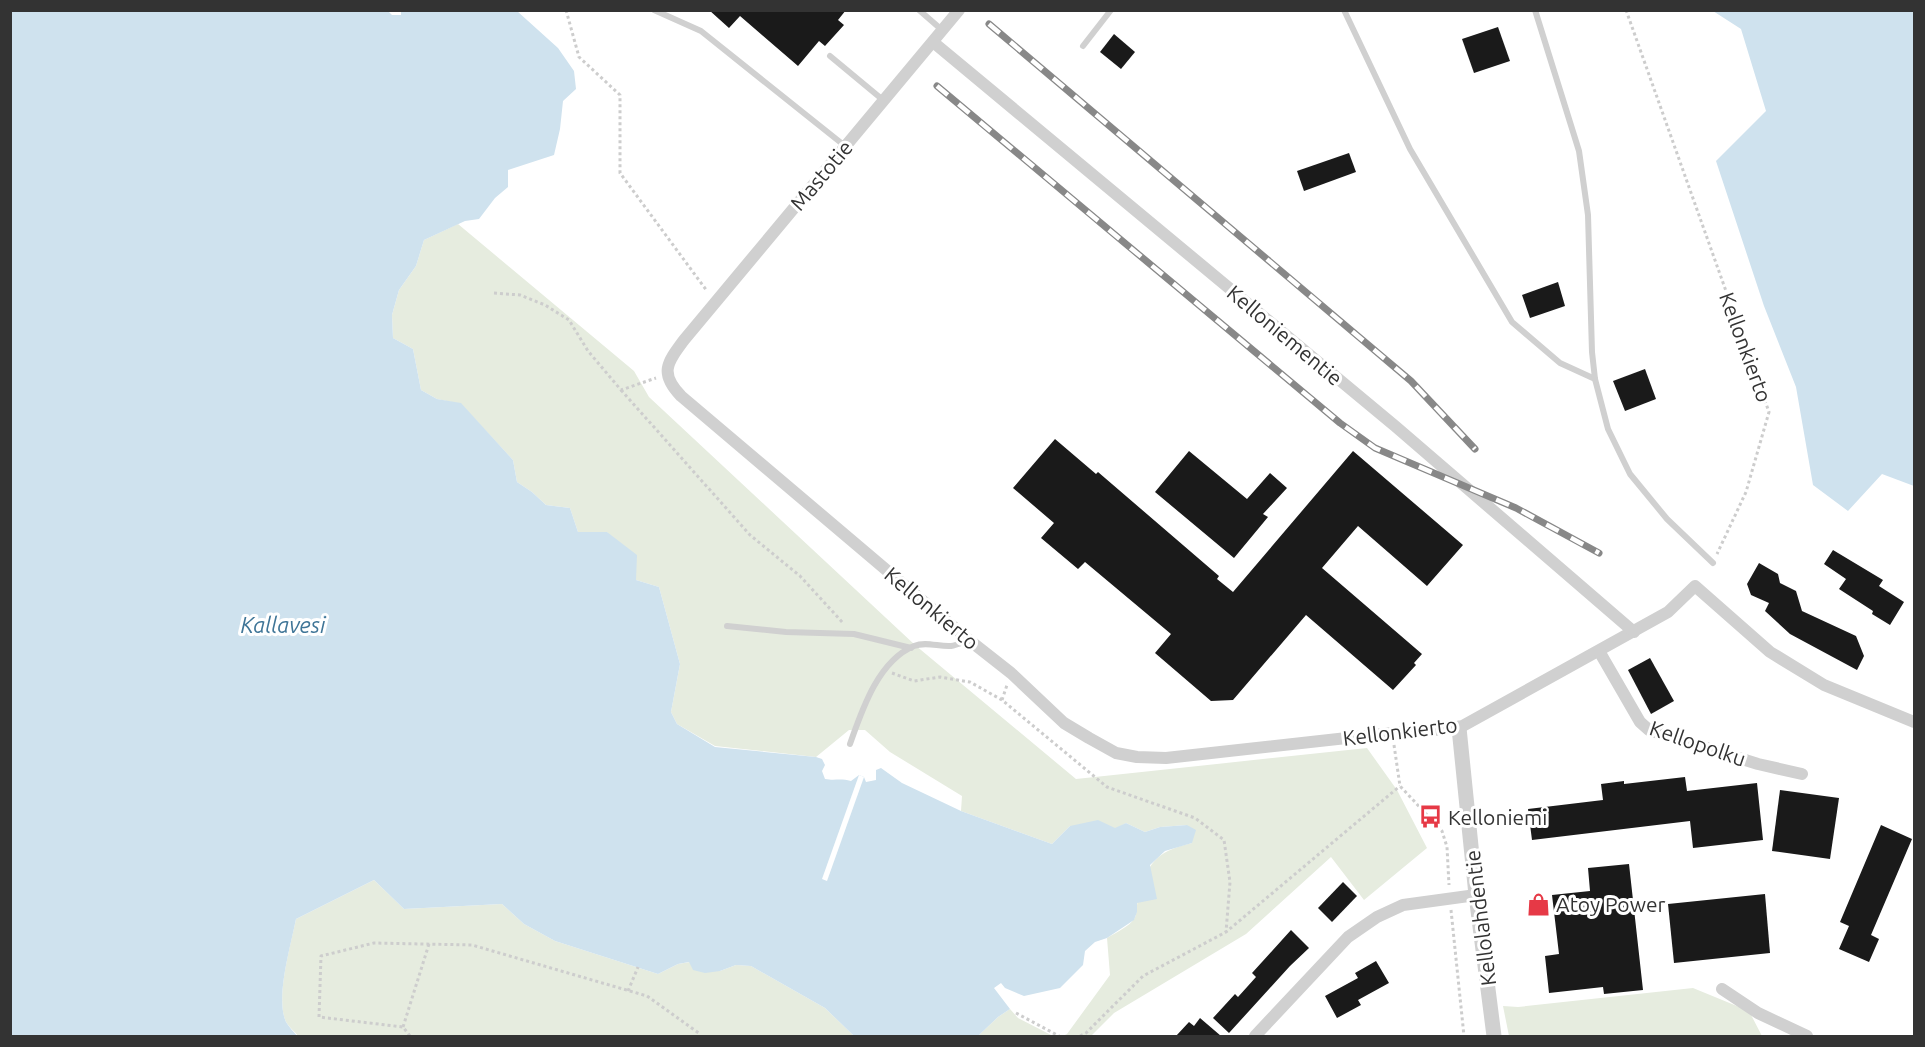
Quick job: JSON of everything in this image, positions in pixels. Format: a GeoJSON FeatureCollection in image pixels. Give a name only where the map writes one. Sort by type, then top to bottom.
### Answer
{"type":"FeatureCollection","features":[{"type":"Feature","properties":{"kind":"street","name":"Mastotie"},"geometry":{"type":"LineString","coordinates":[[667,375],[668,364],[684,340],[959,10]]}},
{"type":"Feature","properties":{"kind":"street","name":"Kelloniementie"},"geometry":{"type":"LineString","coordinates":[[933,42],[1386,419],[1634,632]]}},
{"type":"Feature","properties":{"kind":"street","name":"Kellonkierto"},"geometry":{"type":"LineString","coordinates":[[667,375],[672,387],[681,396],[1011,673],[1064,723],[1116,753],[1137,757],[1166,758],[1392,733],[1459,728],[1668,612],[1695,586],[1770,652],[1824,685],[1914,722]]}},
{"type":"Feature","properties":{"kind":"street","name":"Kellopolku"},"geometry":{"type":"LineString","coordinates":[[1599,651],[1640,722],[1649,730],[1758,764],[1802,774]]}},
{"type":"Feature","properties":{"kind":"street","name":"Kellolahdentie"},"geometry":{"type":"LineString","coordinates":[[1459,728],[1476,895],[1494,1036]]}},
{"type":"Feature","properties":{"kind":"street"},"geometry":{"type":"LineString","coordinates":[[1254,1036],[1348,937],[1377,917],[1403,905],[1476,895]]}},
{"type":"Feature","properties":{"kind":"street"},"geometry":{"type":"LineString","coordinates":[[1722,989],[1758,1012],[1807,1036]]}},
{"type":"Feature","properties":{"kind":"lane"},"geometry":{"type":"LineString","coordinates":[[654,10],[701,31],[845,146]]}},
{"type":"Feature","properties":{"kind":"lane"},"geometry":{"type":"LineString","coordinates":[[919,10],[942,30]]}},
{"type":"Feature","properties":{"kind":"lane"},"geometry":{"type":"LineString","coordinates":[[1083,45],[1111,10]]}},
{"type":"Feature","properties":{"kind":"lane"},"geometry":{"type":"LineString","coordinates":[[1344,10],[1410,149],[1512,322],[1560,363],[1595,379]]}},
{"type":"Feature","properties":{"kind":"lane"},"geometry":{"type":"LineString","coordinates":[[1535,10],[1579,151],[1588,215],[1592,352],[1595,379],[1608,429],[1630,474],[1667,519],[1713,563]]}},
{"type":"Feature","properties":{"kind":"lane"},"geometry":{"type":"LineString","coordinates":[[830,56],[884,100]]}},
{"type":"Feature","properties":{"kind":"lane"},"geometry":{"type":"LineString","coordinates":[[727,626],[786,632],[854,634],[911,648]]}},
{"type":"Feature","properties":{"kind":"lane"},"geometry":{"type":"LineString","coordinates":[[850,744],[872,688],[899,655],[915,645],[952,646],[969,640]]}},
{"type":"Feature","properties":{"kind":"path"},"geometry":{"type":"LineString","coordinates":[[566,10],[579,57],[620,95],[620,173],[715,303]]}},
{"type":"Feature","properties":{"kind":"path","name":"Kellonkierto"},"geometry":{"type":"LineString","coordinates":[[1626,10],[1769,412],[1746,492],[1713,563]]}},
{"type":"Feature","properties":{"kind":"path"},"geometry":{"type":"LineString","coordinates":[[494,292],[519,295],[545,305],[568,320],[588,351],[621,390],[750,535],[800,576],[854,634]]}},
{"type":"Feature","properties":{"kind":"path"},"geometry":{"type":"LineString","coordinates":[[621,390],[667,375]]}},
{"type":"Feature","properties":{"kind":"path"},"geometry":{"type":"LineString","coordinates":[[885,671],[914,681],[940,677],[969,682],[1002,700],[1107,787],[1195,818],[1224,840],[1230,882],[1226,932]]}},
{"type":"Feature","properties":{"kind":"path"},"geometry":{"type":"LineString","coordinates":[[1392,733],[1400,786],[1442,831],[1447,847],[1464,1036]]}},
{"type":"Feature","properties":{"kind":"path"},"geometry":{"type":"LineString","coordinates":[[1080,1036],[1086,1035],[1143,976],[1226,932],[1400,786]]}},
{"type":"Feature","properties":{"kind":"path"},"geometry":{"type":"LineString","coordinates":[[410,1036],[403,1027],[319,1017],[321,956],[374,943],[472,945],[647,996],[699,1036]]}},
{"type":"Feature","properties":{"kind":"path"},"geometry":{"type":"LineString","coordinates":[[403,1027],[429,944]]}},
{"type":"Feature","properties":{"kind":"path"},"geometry":{"type":"LineString","coordinates":[[628,991],[638,967]]}},
{"type":"Feature","properties":{"kind":"path"},"geometry":{"type":"LineString","coordinates":[[1016,1012],[1059,1036]]}},
{"type":"Feature","properties":{"kind":"shaded area"},"geometry":{"type":"Polygon","coordinates":[[[458,224],[634,371],[649,397],[915,645],[1076,779],[1367,748],[1397,790],[1427,848],[1364,900],[1331,857],[1246,934],[1114,1013],[1091,1036],[1063,1036],[1067,1034],[1110,975],[1107,938],[1126,927],[1134,919],[1137,902],[1149,868],[1154,861],[1169,850],[1192,843],[1187,825],[1160,827],[1145,832],[1126,823],[1115,829],[1070,826],[1052,844],[961,811],[962,796],[890,752],[865,730],[849,730],[816,757],[715,746],[677,724],[671,712],[680,664],[659,587],[636,580],[607,532],[578,532],[570,508],[546,505],[517,482],[513,460],[461,404],[437,399],[421,390],[413,349],[393,338],[392,315],[399,290],[416,266],[424,240],[458,224]]]}},
{"type":"Feature","properties":{"kind":"shaded area"},"geometry":{"type":"Polygon","coordinates":[[[374,880],[404,909],[502,904],[524,924],[555,941],[658,974],[678,964],[690,962],[720,971],[736,965],[751,966],[825,1008],[854,1036],[298,1036],[286,1022],[282,999],[285,971],[296,919],[374,880]]]}},
{"type":"Feature","properties":{"kind":"shaded area"},"geometry":{"type":"Polygon","coordinates":[[[1693,988],[1749,1011],[1762,1036],[1509,1036],[1503,1006],[1518,1007],[1693,988]]]}},
{"type":"Feature","properties":{"kind":"shaded area"},"geometry":{"type":"Polygon","coordinates":[[[1010,1009],[1018,1018],[1053,1036],[978,1036],[1010,1009]]]}},
{"type":"Feature","properties":{"kind":"water","name":"Kallavesi"},"geometry":{"type":"Polygon","coordinates":[[[387,10],[392,15],[401,15],[401,10],[517,11],[558,48],[574,71],[576,89],[563,101],[554,155],[508,170],[508,187],[495,198],[479,219],[465,221],[424,240],[416,266],[399,290],[392,315],[393,338],[413,349],[421,390],[437,399],[461,403],[513,460],[517,482],[546,505],[570,508],[578,532],[607,532],[637,555],[636,580],[659,587],[680,664],[671,712],[677,724],[715,747],[822,759],[825,765],[822,771],[825,779],[851,781],[859,775],[864,777],[866,782],[876,780],[876,770],[881,768],[902,783],[961,811],[1052,844],[1070,826],[1098,820],[1115,828],[1126,823],[1145,832],[1160,827],[1187,825],[1196,830],[1192,843],[1165,851],[1150,865],[1157,899],[1137,903],[1134,920],[1107,938],[1095,942],[1085,951],[1083,965],[1060,988],[1024,996],[1005,988],[1001,983],[994,988],[1010,1009],[978,1036],[854,1036],[825,1008],[751,966],[736,965],[720,971],[705,973],[693,970],[689,962],[678,964],[658,974],[555,941],[524,924],[502,904],[404,909],[374,880],[296,919],[285,971],[282,999],[286,1022],[297,1036],[11,1036],[10,11],[387,10]]]}},
{"type":"Feature","properties":{"kind":"water"},"geometry":{"type":"Polygon","coordinates":[[[1713,11],[1914,11],[1914,486],[1882,474],[1848,511],[1813,485],[1796,387],[1764,306],[1716,161],[1766,111],[1741,29],[1713,11]]]}},
{"type":"Feature","properties":{"kind":"pier"},"geometry":{"type":"Polygon","coordinates":[[[859,775],[864,777],[827,881],[822,879],[859,775]]]}},
{"type":"Feature","properties":{"kind":"building"},"geometry":{"type":"Polygon","coordinates":[[[709,10],[846,10],[838,20],[844,25],[825,46],[819,41],[798,66],[740,16],[729,28],[709,10]]]}},
{"type":"Feature","properties":{"kind":"building"},"geometry":{"type":"Polygon","coordinates":[[[1498,27],[1510,61],[1474,73],[1462,39],[1498,27]]]}},
{"type":"Feature","properties":{"kind":"building"},"geometry":{"type":"Polygon","coordinates":[[[1114,34],[1135,52],[1121,69],[1100,52],[1114,34]]]}},
{"type":"Feature","properties":{"kind":"building"},"geometry":{"type":"Polygon","coordinates":[[[1349,153],[1356,172],[1304,191],[1297,171],[1349,153]]]}},
{"type":"Feature","properties":{"kind":"building"},"geometry":{"type":"Polygon","coordinates":[[[1558,282],[1565,306],[1530,318],[1522,295],[1558,282]]]}},
{"type":"Feature","properties":{"kind":"building"},"geometry":{"type":"Polygon","coordinates":[[[1645,369],[1656,399],[1625,411],[1613,381],[1645,369]]]}},
{"type":"Feature","properties":{"kind":"building"},"geometry":{"type":"Polygon","coordinates":[[[1055,439],[1096,474],[1098,472],[1219,576],[1217,579],[1233,592],[1353,451],[1463,545],[1427,586],[1358,526],[1322,568],[1422,654],[1414,663],[1416,665],[1393,690],[1306,615],[1233,700],[1211,701],[1155,653],[1171,634],[1085,562],[1078,569],[1041,538],[1054,523],[1013,488],[1055,439]]]}},
{"type":"Feature","properties":{"kind":"building"},"geometry":{"type":"Polygon","coordinates":[[[1189,451],[1247,499],[1270,473],[1287,488],[1263,514],[1268,517],[1234,558],[1155,492],[1189,451]]]}},
{"type":"Feature","properties":{"kind":"building"},"geometry":{"type":"Polygon","coordinates":[[[1833,550],[1883,580],[1879,586],[1904,602],[1890,625],[1839,589],[1846,579],[1824,564],[1833,550]]]}},
{"type":"Feature","properties":{"kind":"building"},"geometry":{"type":"Polygon","coordinates":[[[1759,563],[1778,574],[1780,583],[1796,591],[1802,611],[1856,636],[1864,656],[1857,670],[1790,634],[1765,611],[1769,603],[1751,595],[1747,584],[1759,563]]]}},
{"type":"Feature","properties":{"kind":"building"},"geometry":{"type":"Polygon","coordinates":[[[1650,658],[1674,701],[1651,714],[1628,670],[1650,658]]]}},
{"type":"Feature","properties":{"kind":"building"},"geometry":{"type":"Polygon","coordinates":[[[1685,777],[1687,791],[1757,783],[1763,840],[1693,848],[1690,821],[1532,840],[1528,809],[1603,800],[1601,784],[1624,781],[1624,784],[1685,777]]]}},
{"type":"Feature","properties":{"kind":"building"},"geometry":{"type":"Polygon","coordinates":[[[1780,790],[1839,798],[1830,859],[1772,851],[1780,790]]]}},
{"type":"Feature","properties":{"kind":"building"},"geometry":{"type":"Polygon","coordinates":[[[1881,825],[1912,839],[1871,935],[1879,939],[1869,962],[1839,949],[1849,926],[1840,922],[1881,825]]]}},
{"type":"Feature","properties":{"kind":"building"},"geometry":{"type":"Polygon","coordinates":[[[1629,864],[1643,990],[1604,994],[1603,987],[1549,993],[1545,956],[1559,954],[1552,895],[1590,891],[1588,868],[1629,864]]]}},
{"type":"Feature","properties":{"kind":"building"},"geometry":{"type":"Polygon","coordinates":[[[1343,882],[1357,896],[1332,922],[1318,908],[1343,882]]]}},
{"type":"Feature","properties":{"kind":"building"},"geometry":{"type":"Polygon","coordinates":[[[1765,894],[1770,953],[1674,963],[1668,904],[1765,894]]]}},
{"type":"Feature","properties":{"kind":"building"},"geometry":{"type":"Polygon","coordinates":[[[1291,930],[1309,948],[1229,1033],[1213,1018],[1235,994],[1238,997],[1256,977],[1252,973],[1291,930]]]}},
{"type":"Feature","properties":{"kind":"building"},"geometry":{"type":"Polygon","coordinates":[[[1376,961],[1389,983],[1358,1000],[1361,1005],[1337,1018],[1325,996],[1358,978],[1355,973],[1376,961]]]}},
{"type":"Feature","properties":{"kind":"building"},"geometry":{"type":"Polygon","coordinates":[[[1200,1018],[1221,1036],[1176,1036],[1189,1022],[1194,1026],[1200,1018]]]}},
{"type":"Feature","properties":{"kind":"railway"},"geometry":{"type":"LineString","coordinates":[[989,24],[1411,381],[1475,449]]}},
{"type":"Feature","properties":{"kind":"railway"},"geometry":{"type":"LineString","coordinates":[[937,86],[1340,423],[1375,448],[1516,508],[1599,553]]}},
{"type":"Feature","properties":{"kind":"place","name":"Kelloniemi"},"geometry":{"type":"Point","coordinates":[1430,817]}},
{"type":"Feature","properties":{"kind":"place","name":"Atoy Power"},"geometry":{"type":"Point","coordinates":[1538,904]}}]}
